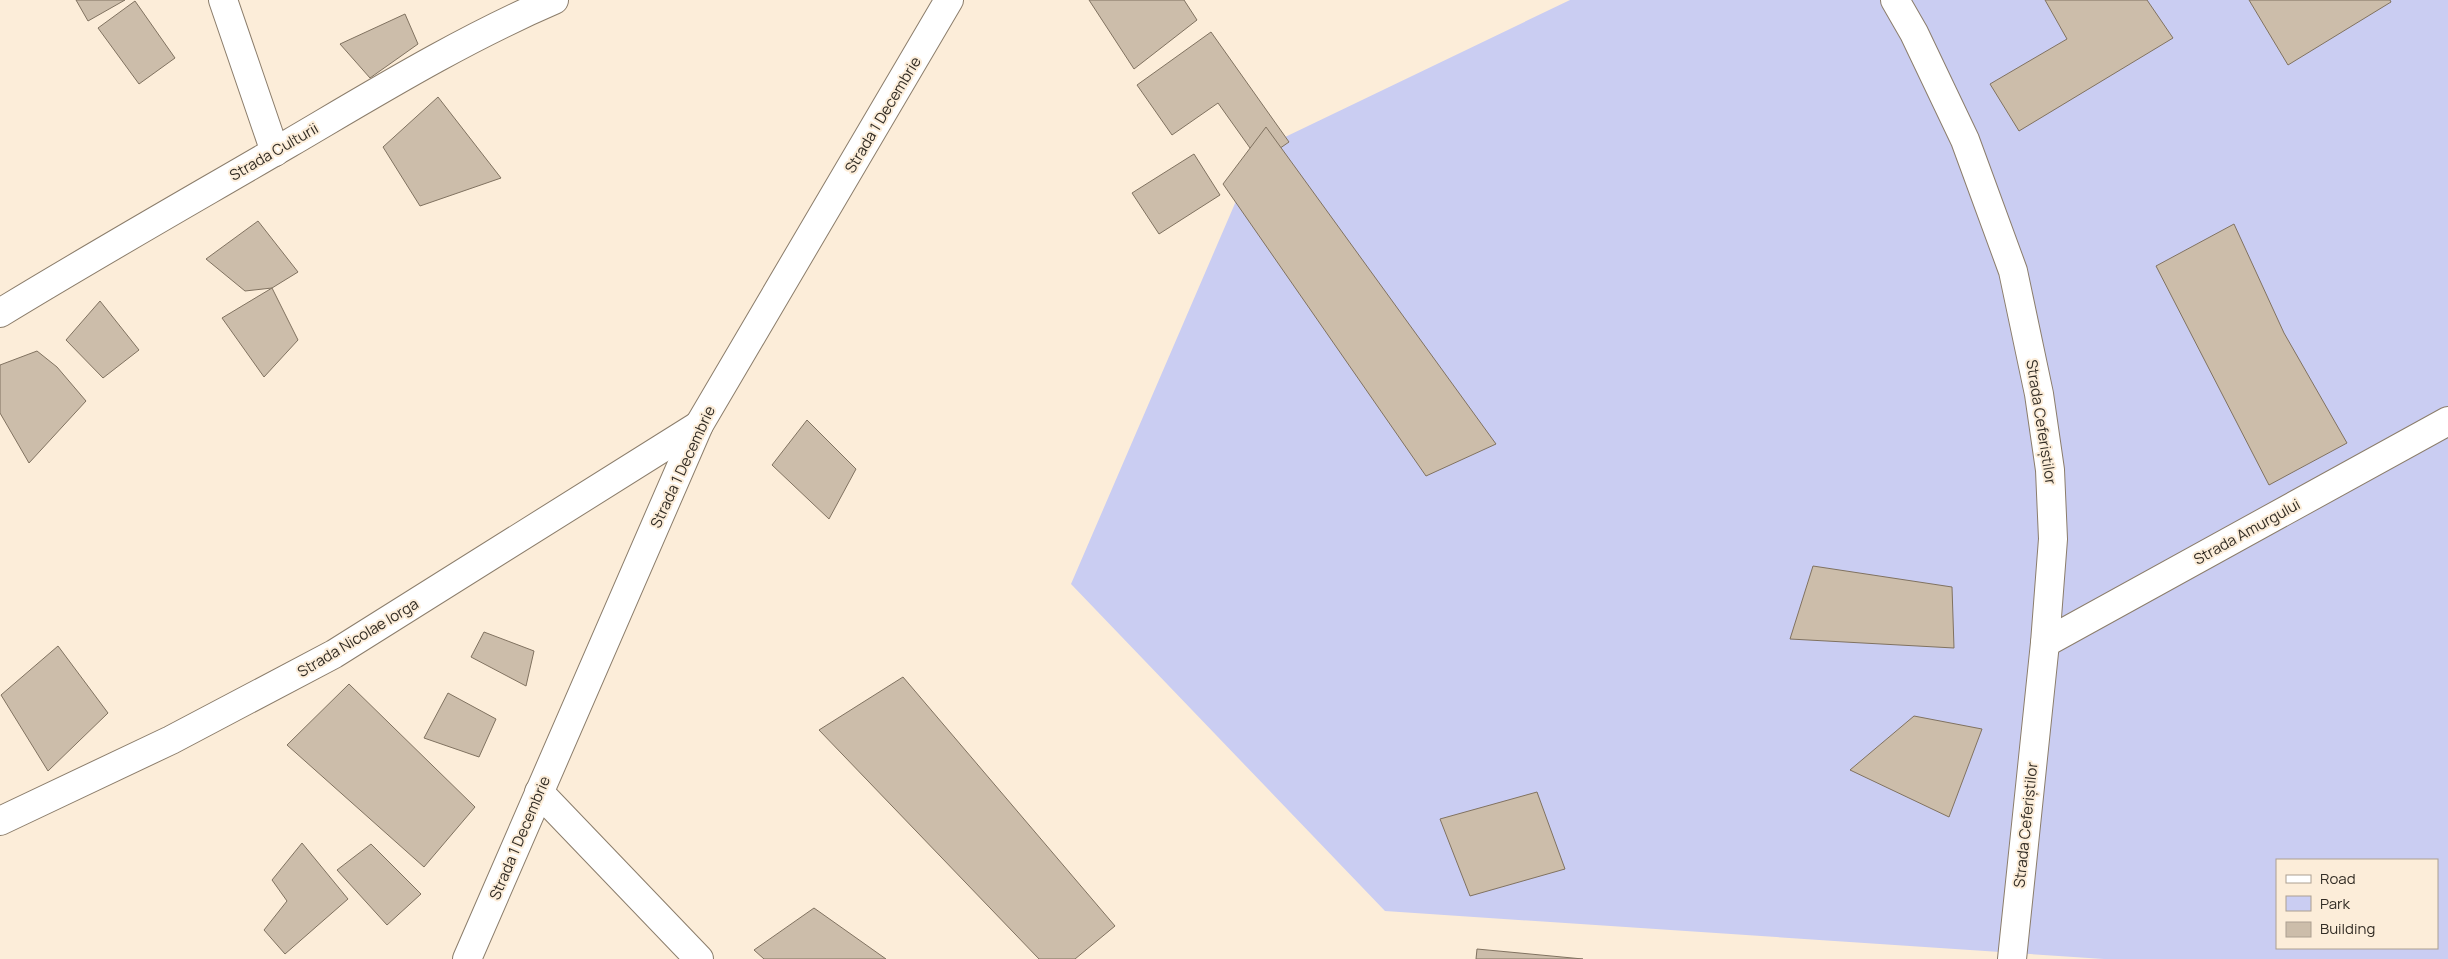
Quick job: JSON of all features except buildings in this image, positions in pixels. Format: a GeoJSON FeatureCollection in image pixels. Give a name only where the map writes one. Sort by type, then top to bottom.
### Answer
{"type":"FeatureCollection","features":[{"type":"Feature","properties":{"kind":"street"},"geometry":{"type":"LineString","coordinates":[[223,0],[275,152]]}},
{"type":"Feature","properties":{"kind":"street","name":"Strada Culturii"},"geometry":{"type":"LineString","coordinates":[[0,313],[100,252],[498,24],[554,0]]}},
{"type":"Feature","properties":{"kind":"street","name":"Strada 1 Decembrie"},"geometry":{"type":"LineString","coordinates":[[467,959],[502,883],[539,792],[699,425],[949,0]]}},
{"type":"Feature","properties":{"kind":"street","name":"Strada Ceferiștilor"},"geometry":{"type":"LineString","coordinates":[[1895,0],[1914,33],[1965,140],[2013,271],[2039,394],[2050,470],[2052,539],[2045,644],[2012,959]]}},
{"type":"Feature","properties":{"kind":"street","name":"Strada Amurgului"},"geometry":{"type":"LineString","coordinates":[[2045,644],[2448,421]]}},
{"type":"Feature","properties":{"kind":"street","name":"Strada Nicolae Iorga"},"geometry":{"type":"LineString","coordinates":[[0,821],[171,740],[334,654],[699,425]]}},
{"type":"Feature","properties":{"kind":"street"},"geometry":{"type":"LineString","coordinates":[[539,792],[699,959]]}},
{"type":"Feature","properties":{"kind":"green space"},"geometry":{"type":"Polygon","coordinates":[[[1570,0],[2448,0],[2448,959],[2104,959],[1385,911],[1071,584],[1258,150],[1570,0]]]}}]}
